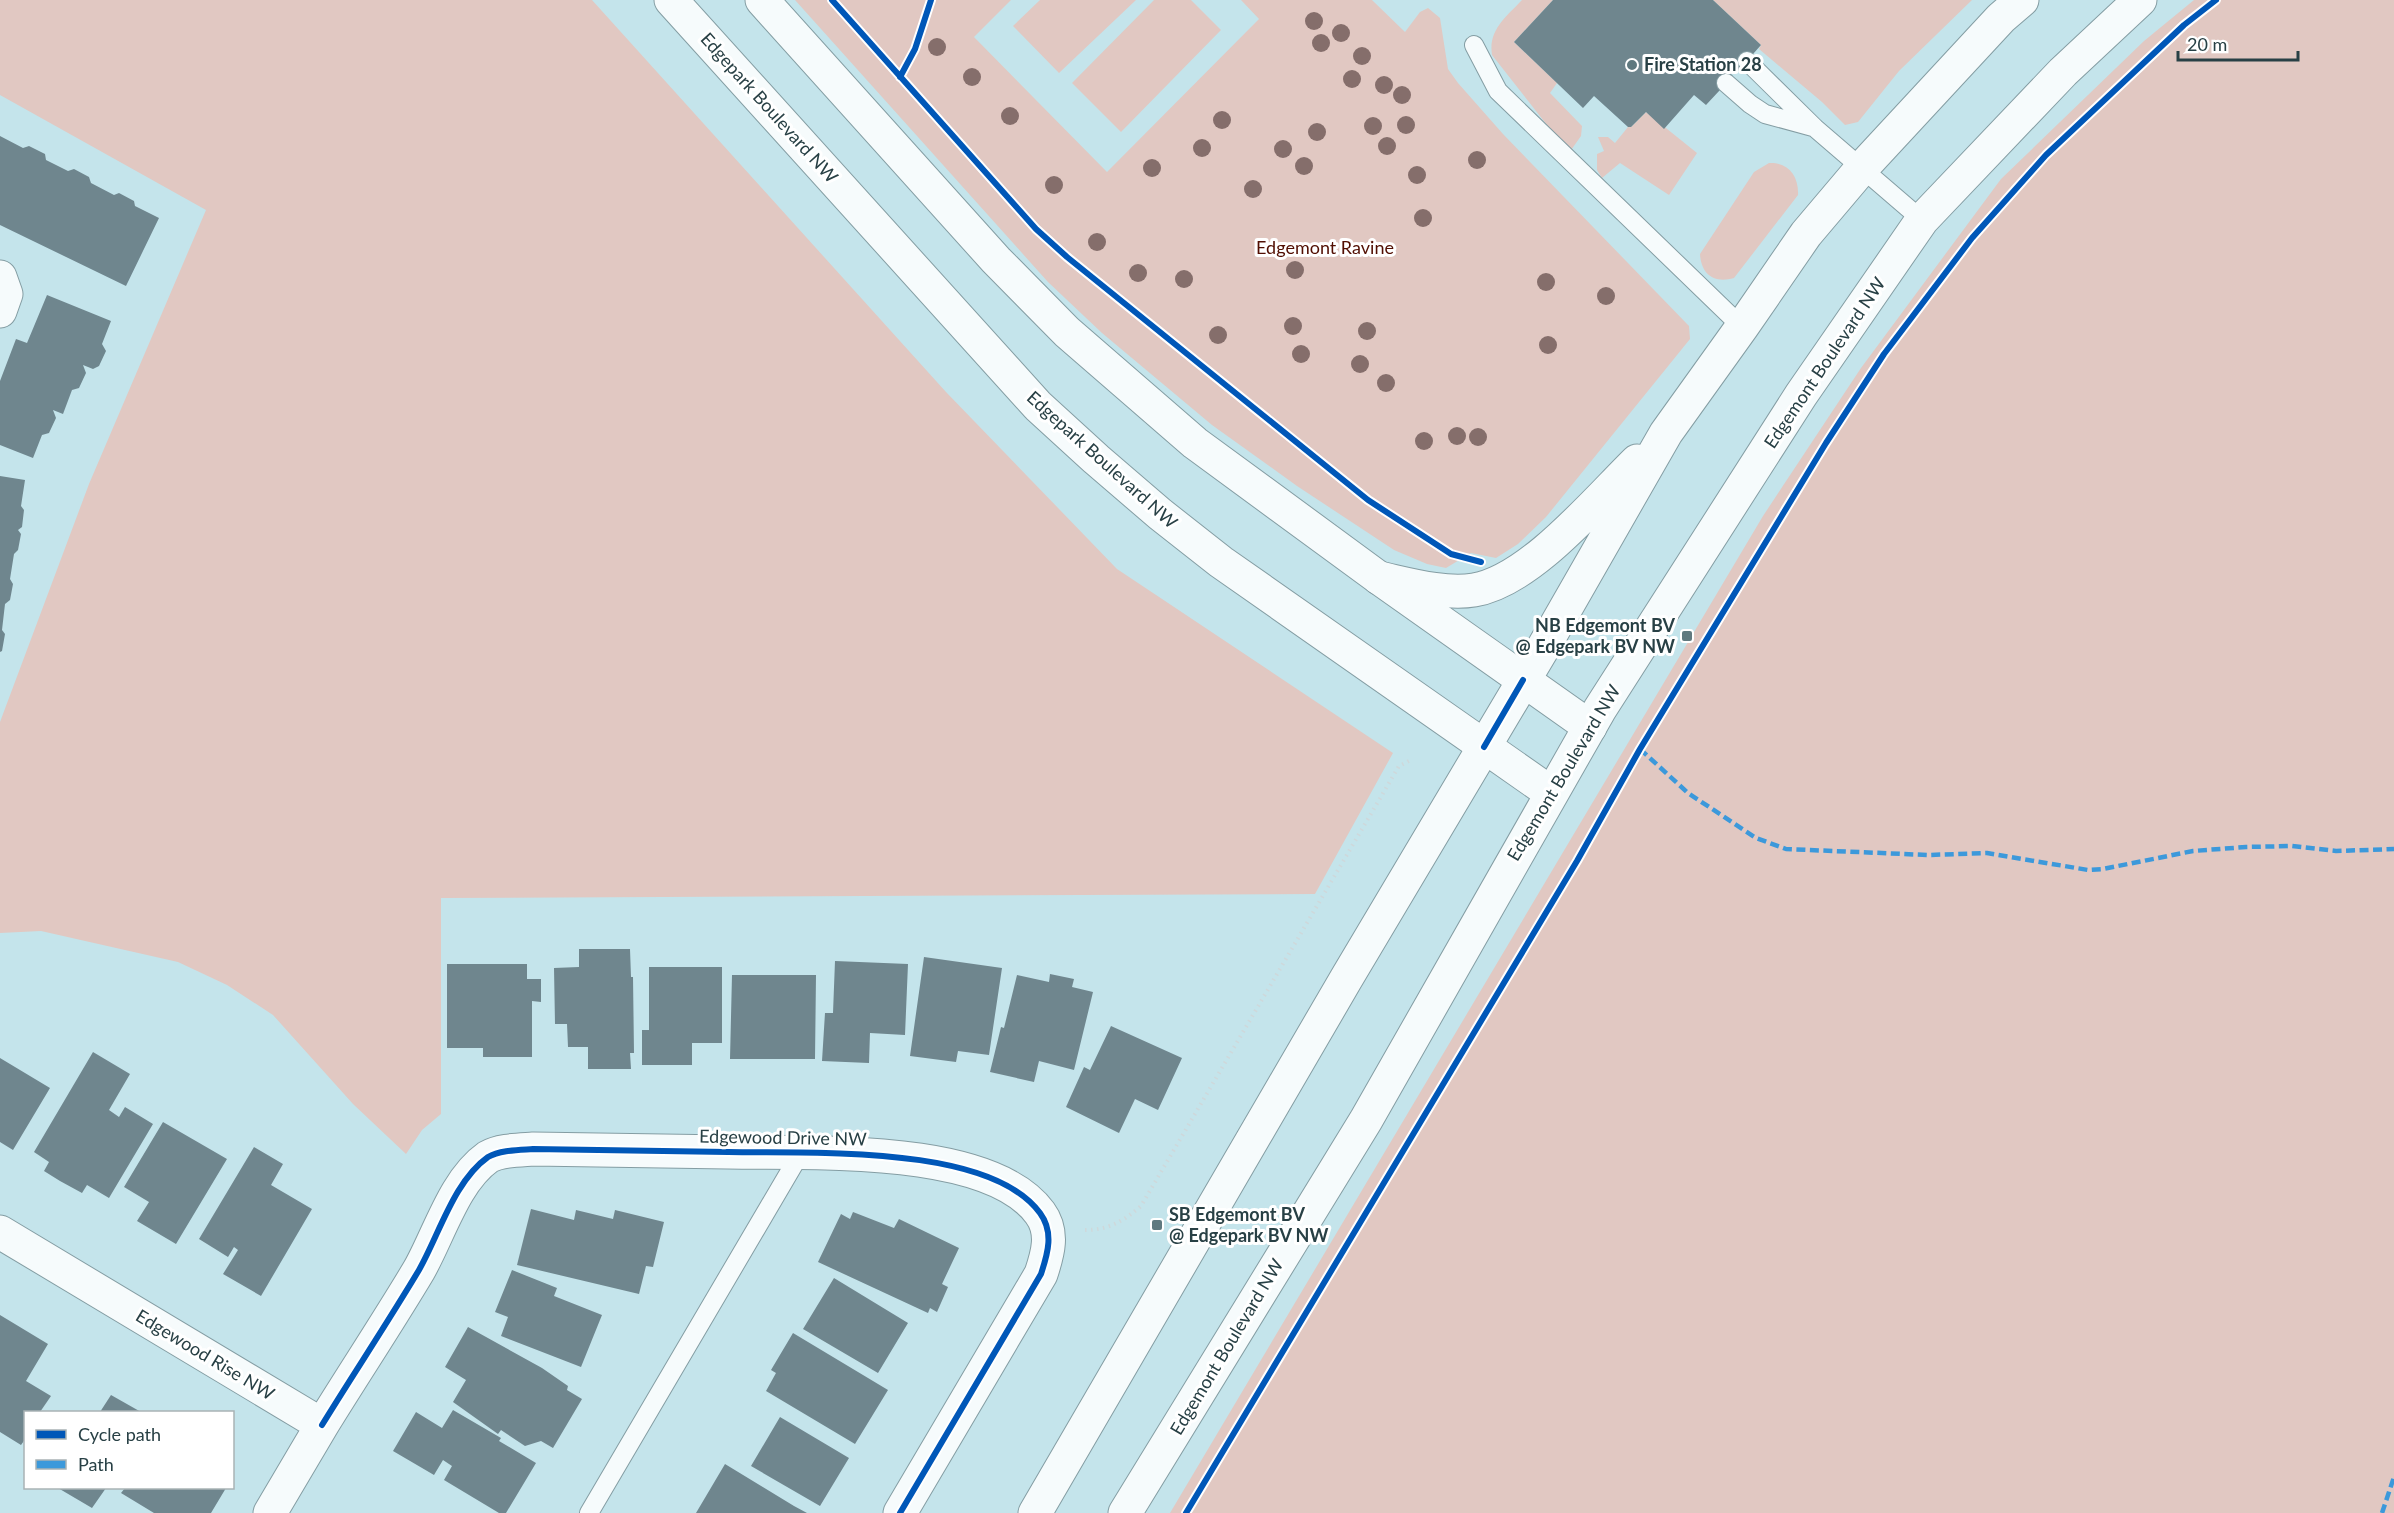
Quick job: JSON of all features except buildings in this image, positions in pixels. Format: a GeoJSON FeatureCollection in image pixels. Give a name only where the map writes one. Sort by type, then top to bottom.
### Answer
{"type":"FeatureCollection","features":[{"type":"Feature","properties":{"kind":"street","name":"Edgepark Boulevard NW"},"geometry":{"type":"LineString","coordinates":[[671,0],[1038,406],[1096,459],[1221,562],[1551,793]]}},
{"type":"Feature","properties":{"kind":"street"},"geometry":{"type":"LineString","coordinates":[[762,0],[996,260],[1067,332],[1195,443],[1378,578],[1590,728]]}},
{"type":"Feature","properties":{"kind":"street"},"geometry":{"type":"LineString","coordinates":[[1035,1513],[1666,433],[1806,234],[1861,169],[2001,18],[2022,0]]}},
{"type":"Feature","properties":{"kind":"street","name":"Edgemont Boulevard NW"},"geometry":{"type":"LineString","coordinates":[[1125,1513],[1366,1119],[1590,728],[1801,395],[1922,220],[2063,72],[2140,0]]}},
{"type":"Feature","properties":{"kind":"street"},"geometry":{"type":"LineString","coordinates":[[0,277],[6,294],[0,311]]}},
{"type":"Feature","properties":{"kind":"street"},"geometry":{"type":"LineString","coordinates":[[1378,578],[1432,589],[1472,591],[1493,585],[1534,562],[1666,433]]}},
{"type":"Feature","properties":{"kind":"street","name":"Edgewood Drive NW"},"geometry":{"type":"LineString","coordinates":[[322,1425],[420,1268],[454,1199],[471,1174],[489,1156],[533,1149],[877,1154],[967,1170],[1007,1185],[1041,1214],[1048,1231]]}},
{"type":"Feature","properties":{"kind":"street"},"geometry":{"type":"LineString","coordinates":[[900,1513],[1041,1274],[1047,1255],[1048,1231]]}},
{"type":"Feature","properties":{"kind":"street","name":"Edgewood Rise NW"},"geometry":{"type":"LineString","coordinates":[[0,1232],[322,1425]]}},
{"type":"Feature","properties":{"kind":"street"},"geometry":{"type":"LineString","coordinates":[[270,1513],[322,1425]]}},
{"type":"Feature","properties":{"kind":"lane"},"geometry":{"type":"LineString","coordinates":[[1474,45],[1498,92],[1742,327]]}},
{"type":"Feature","properties":{"kind":"lane"},"geometry":{"type":"LineString","coordinates":[[1747,61],[1815,128],[1922,220]]}},
{"type":"Feature","properties":{"kind":"lane"},"geometry":{"type":"LineString","coordinates":[[1726,83],[1765,114],[1815,128]]}},
{"type":"Feature","properties":{"kind":"lane"},"geometry":{"type":"LineString","coordinates":[[589,1513],[800,1154]]}},
{"type":"Feature","properties":{"kind":"path"},"geometry":{"type":"LineString","coordinates":[[1048,1231],[1097,1230],[1124,1221],[1141,1206],[1399,766],[1411,760]]}},
{"type":"Feature","properties":{"kind":"green space"},"geometry":{"type":"Polygon","coordinates":[[[0,0],[592,0],[946,392],[1117,569],[1393,753],[1315,894],[441,898],[441,1114],[422,1130],[406,1154],[353,1104],[273,1015],[227,985],[178,962],[41,931],[0,933],[0,722],[89,484],[206,210],[0,95],[0,0]]]}},
{"type":"Feature","properties":{"kind":"green space","name":"Edgemont Ravine"},"geometry":{"type":"Polygon","coordinates":[[[795,0],[1011,0],[974,37],[1107,172],[1259,19],[1241,0],[1372,0],[1405,32],[1420,12],[1428,8],[1440,18],[1448,69],[1458,83],[1503,134],[1689,326],[1690,339],[1546,517],[1518,544],[1496,558],[1471,553],[1446,568],[1427,564],[1394,550],[1297,486],[1212,425],[1102,333],[1048,282],[795,0]]]}},
{"type":"Feature","properties":{"kind":"green space"},"geometry":{"type":"Polygon","coordinates":[[[1040,0],[1136,0],[1059,73],[1013,26],[1040,0]]]}},
{"type":"Feature","properties":{"kind":"green space"},"geometry":{"type":"Polygon","coordinates":[[[1154,0],[1191,0],[1221,30],[1121,132],[1072,83],[1154,0]]]}},
{"type":"Feature","properties":{"kind":"green space"},"geometry":{"type":"Polygon","coordinates":[[[1522,0],[1553,0],[1514,42],[1557,83],[1550,93],[1582,126],[1581,136],[1569,153],[1492,55],[1491,46],[1496,31],[1504,18],[1522,0]]]}},
{"type":"Feature","properties":{"kind":"green space"},"geometry":{"type":"Polygon","coordinates":[[[1713,0],[1972,0],[1899,71],[1858,122],[1845,125],[1822,102],[1759,49],[1761,45],[1713,0]]]}},
{"type":"Feature","properties":{"kind":"green space"},"geometry":{"type":"Polygon","coordinates":[[[2194,0],[2394,0],[2394,1513],[1170,1513],[1763,516],[1861,368],[2001,179],[2144,41],[2194,0]]]}},
{"type":"Feature","properties":{"kind":"green space"},"geometry":{"type":"Polygon","coordinates":[[[1646,112],[1697,153],[1669,195],[1620,163],[1602,178],[1597,170],[1597,154],[1604,151],[1598,137],[1608,137],[1615,143],[1628,127],[1631,127],[1646,112]]]}},
{"type":"Feature","properties":{"kind":"green space"},"geometry":{"type":"Polygon","coordinates":[[[1769,163],[1782,165],[1791,172],[1797,182],[1798,195],[1734,278],[1720,280],[1710,276],[1703,267],[1700,254],[1754,172],[1769,163]]]}},
{"type":"Feature","properties":{"kind":"marked path"},"geometry":{"type":"LineString","coordinates":[[1640,749],[1688,793],[1756,838],[1786,849],[1928,855],[1987,853],[2088,870],[2193,851],[2246,847],[2292,846],[2336,851],[2394,849]]}},
{"type":"Feature","properties":{"kind":"marked path"},"geometry":{"type":"LineString","coordinates":[[2382,1513],[2394,1477]]}},
{"type":"Feature","properties":{"kind":"cycle path"},"geometry":{"type":"LineString","coordinates":[[832,0],[1036,229],[1067,257],[1368,500],[1451,554],[1481,562]]}},
{"type":"Feature","properties":{"kind":"cycle path"},"geometry":{"type":"LineString","coordinates":[[900,77],[915,49],[931,0]]}},
{"type":"Feature","properties":{"kind":"cycle path"},"geometry":{"type":"LineString","coordinates":[[1186,1513],[1577,861],[1640,749],[1826,443],[1884,354],[1972,238],[2046,155],[2184,25],[2216,0]]}},
{"type":"Feature","properties":{"kind":"cycle path"},"geometry":{"type":"LineString","coordinates":[[1484,747],[1523,680]]}},
{"type":"Feature","properties":{"kind":"cycle path"},"geometry":{"type":"LineString","coordinates":[[322,1425],[419,1270],[456,1194],[476,1167],[488,1157],[498,1153],[533,1149],[848,1154],[939,1163],[981,1174],[1015,1190],[1040,1213],[1047,1228],[1048,1243],[1041,1274],[900,1513]]}},
{"type":"Feature","properties":{"kind":"place","name":"Fire Station 28"},"geometry":{"type":"Point","coordinates":[1632,65]}},
{"type":"Feature","properties":{"kind":"place","name":"NB Edgemont BV @ Edgepark BV NW"},"geometry":{"type":"Point","coordinates":[1687,636]}},
{"type":"Feature","properties":{"kind":"place","name":"SB Edgemont BV @ Edgepark BV NW"},"geometry":{"type":"Point","coordinates":[1157,1225]}}]}
